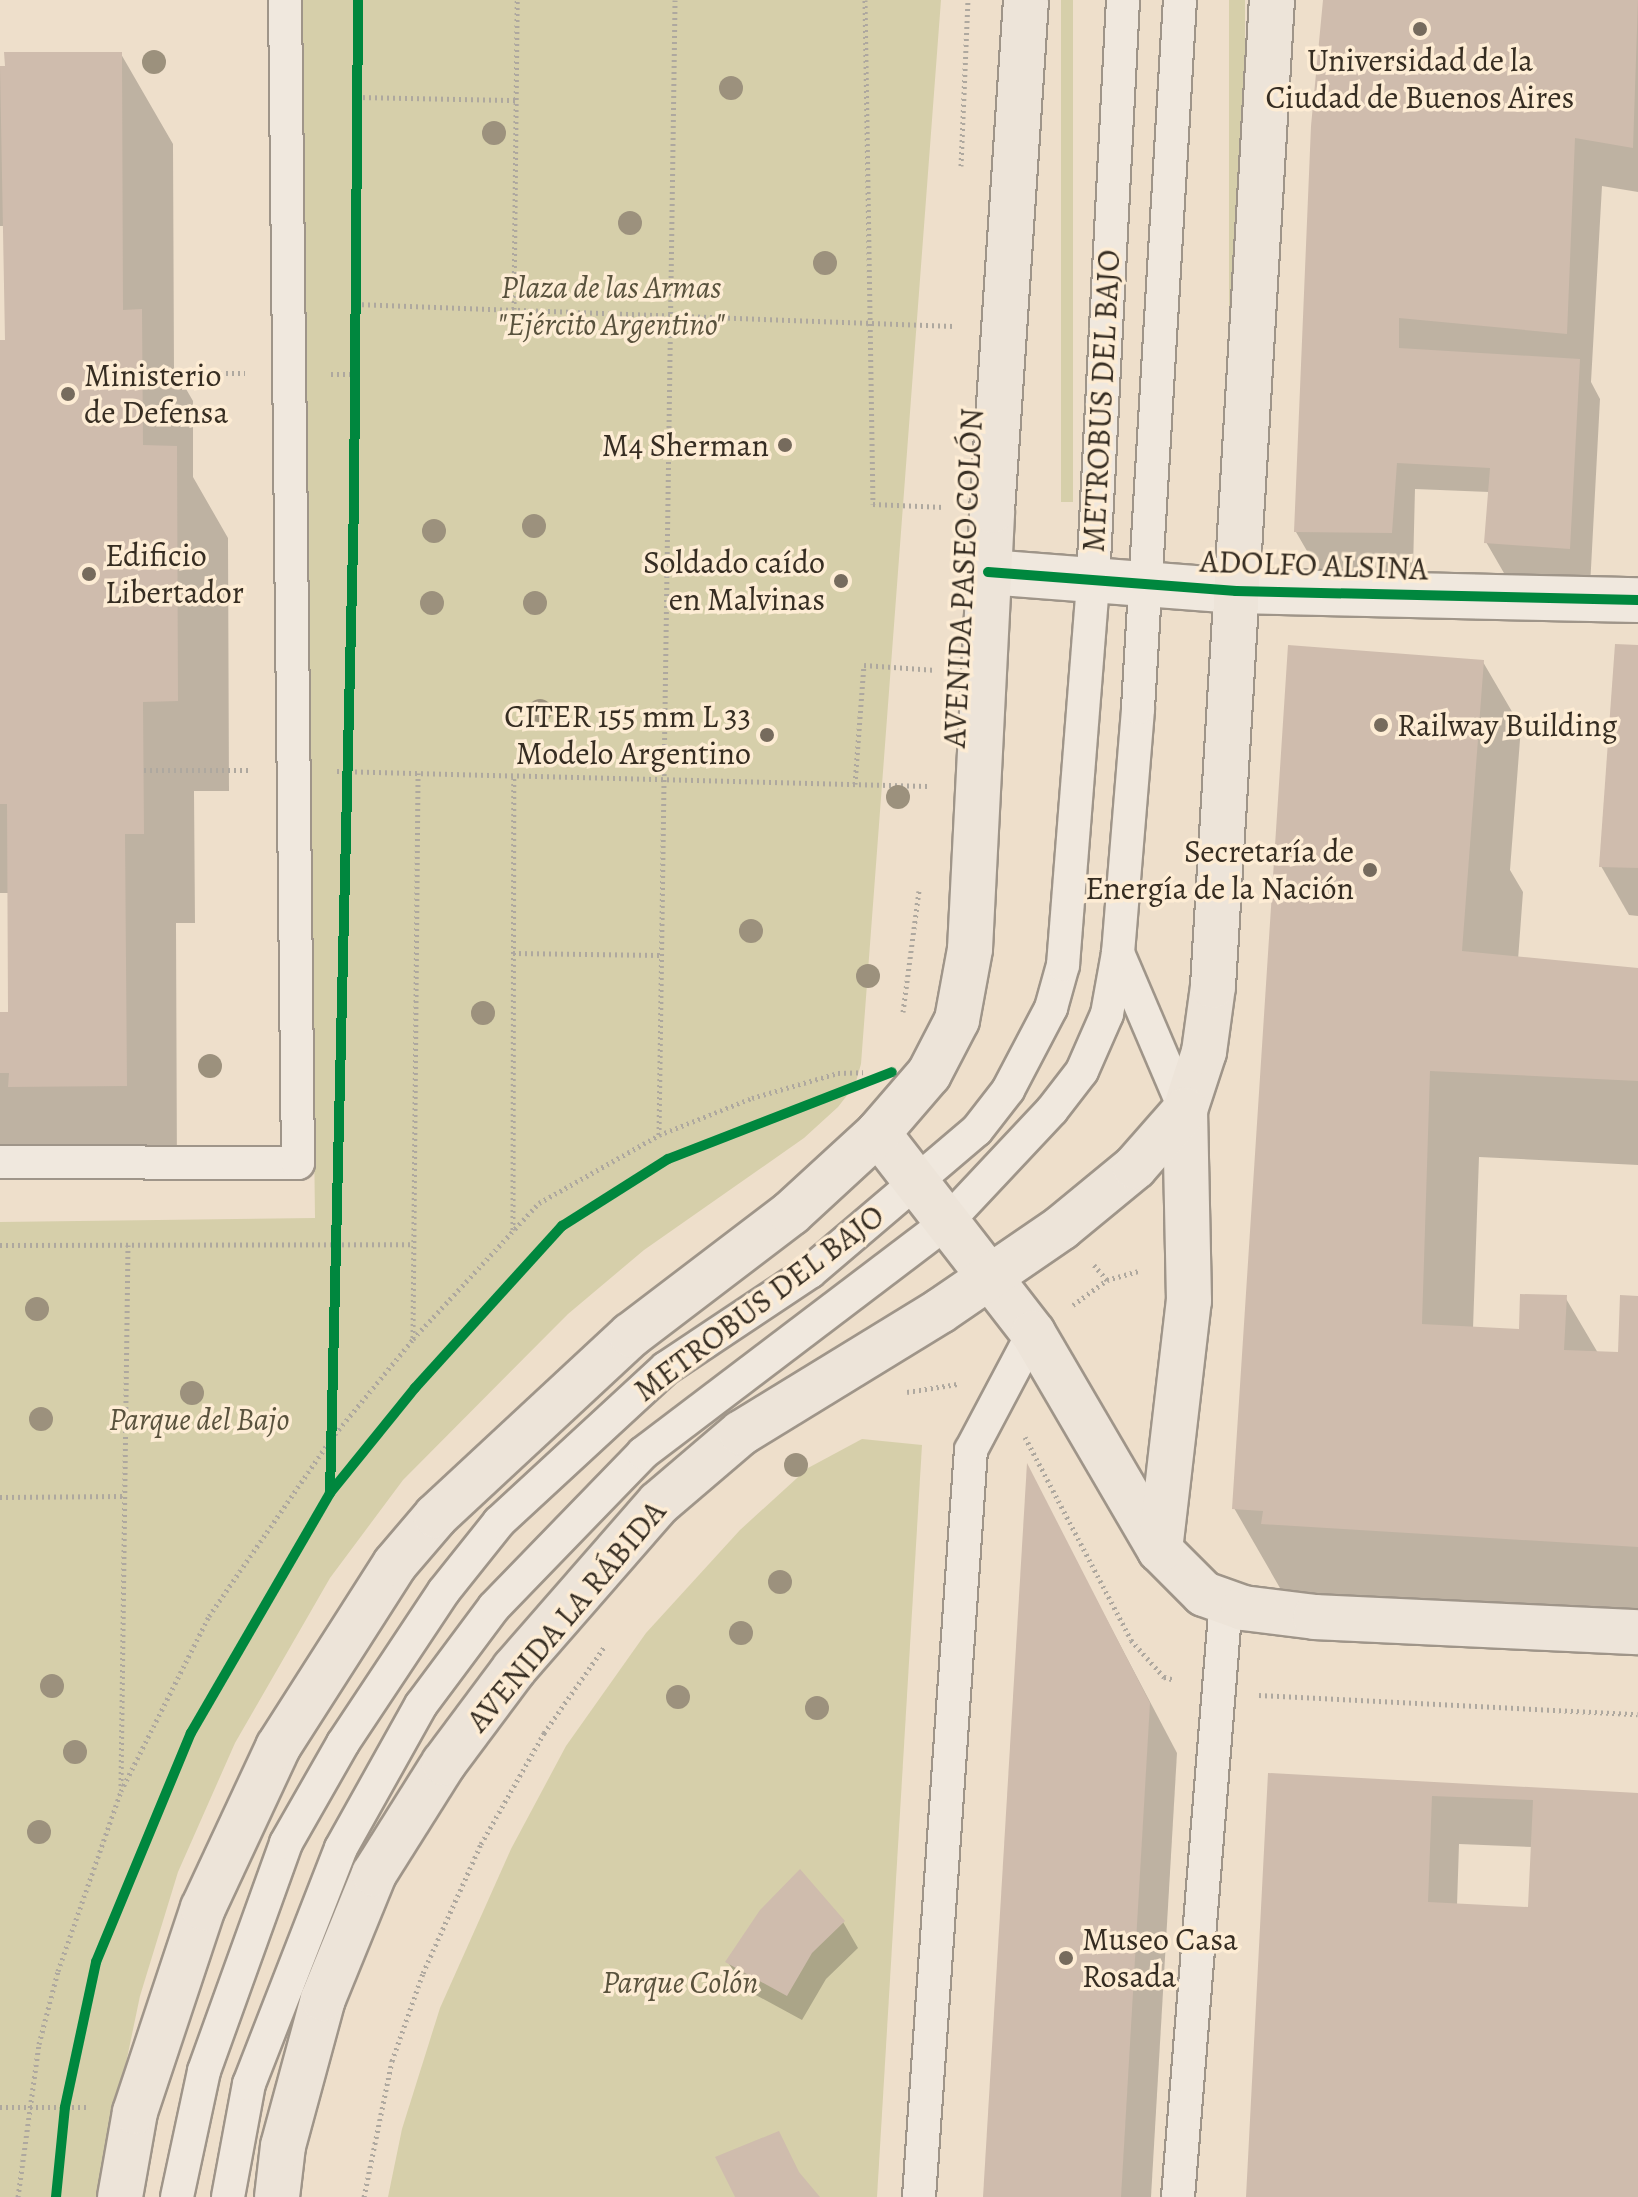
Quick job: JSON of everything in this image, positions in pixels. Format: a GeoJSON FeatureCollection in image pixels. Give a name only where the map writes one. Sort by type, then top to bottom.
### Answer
{"type":"FeatureCollection","features":[{"type":"Feature","properties":{"kind":"main road","name":"AVENIDA PASEO COLÓN"},"geometry":{"type":"LineString","coordinates":[[878,1133],[941,1054],[957,1020],[967,977],[988,572],[1026,0]]}},
{"type":"Feature","properties":{"kind":"main road"},"geometry":{"type":"LineString","coordinates":[[1160,1550],[1189,1301],[1185,1110],[1204,1052],[1213,986],[1272,0]]}},
{"type":"Feature","properties":{"kind":"main road","name":"AVENIDA LA RÁBIDA"},"geometry":{"type":"LineString","coordinates":[[277,2197],[283,2146],[323,1999],[374,1874],[444,1763],[514,1669],[659,1503],[741,1433],[989,1280],[1091,1205],[1135,1167],[1185,1110]]}},
{"type":"Feature","properties":{"kind":"main road"},"geometry":{"type":"LineString","coordinates":[[120,2197],[135,2112],[203,1908],[278,1747],[395,1564],[436,1516],[631,1335],[791,1213],[878,1133],[945,1224],[1033,1333],[1160,1550],[1204,1594],[1226,1602],[1315,1617],[1638,1632]]}},
{"type":"Feature","properties":{"kind":"street","name":"ADOLFO ALSINA"},"geometry":{"type":"LineString","coordinates":[[988,572],[1236,591],[1638,600]]}},
{"type":"Feature","properties":{"kind":"lane"},"geometry":{"type":"LineString","coordinates":[[0,1162],[298,1163],[291,770],[285,0]]}},
{"type":"Feature","properties":{"kind":"lane","name":"METROBUS DEL BAJO"},"geometry":{"type":"LineString","coordinates":[[177,2197],[204,2071],[286,1843],[343,1743],[444,1591],[499,1522],[666,1368],[810,1272],[977,1130],[1008,1090],[1051,1008],[1063,965],[1093,580],[1123,0]]}},
{"type":"Feature","properties":{"kind":"lane","name":"METROBUS DEL BAJO"},"geometry":{"type":"LineString","coordinates":[[228,2197],[249,2084],[297,1954],[341,1848],[421,1705],[494,1607],[643,1453],[945,1224],[1082,1071],[1107,1014],[1118,953],[1147,584],[1180,0]]}},
{"type":"Feature","properties":{"kind":"lane","name":"METROBUS DEL BAJO"},"geometry":{"type":"LineString","coordinates":[[1118,953],[1185,1110]]}},
{"type":"Feature","properties":{"kind":"lane"},"geometry":{"type":"LineString","coordinates":[[919,2197],[971,1450],[1033,1333]]}},
{"type":"Feature","properties":{"kind":"lane"},"geometry":{"type":"LineString","coordinates":[[1178,2197],[1216,1691],[1226,1602]]}},
{"type":"Feature","properties":{"kind":"path"},"geometry":{"type":"LineString","coordinates":[[514,309],[517,0]]}},
{"type":"Feature","properties":{"kind":"path"},"geometry":{"type":"LineString","coordinates":[[659,1135],[675,0]]}},
{"type":"Feature","properties":{"kind":"path"},"geometry":{"type":"LineString","coordinates":[[865,0],[873,504],[947,507]]}},
{"type":"Feature","properties":{"kind":"path"},"geometry":{"type":"LineString","coordinates":[[357,112],[358,83]]}},
{"type":"Feature","properties":{"kind":"path"},"geometry":{"type":"LineString","coordinates":[[357,97],[516,100]]}},
{"type":"Feature","properties":{"kind":"path"},"geometry":{"type":"LineString","coordinates":[[356,288],[356,318]]}},
{"type":"Feature","properties":{"kind":"path"},"geometry":{"type":"LineString","coordinates":[[356,304],[955,326]]}},
{"type":"Feature","properties":{"kind":"path"},"geometry":{"type":"LineString","coordinates":[[355,360],[355,388]]}},
{"type":"Feature","properties":{"kind":"path"},"geometry":{"type":"LineString","coordinates":[[142,373],[289,373]]}},
{"type":"Feature","properties":{"kind":"path"},"geometry":{"type":"LineString","coordinates":[[855,784],[864,665],[937,670]]}},
{"type":"Feature","properties":{"kind":"path"},"geometry":{"type":"LineString","coordinates":[[347,757],[347,787]]}},
{"type":"Feature","properties":{"kind":"path"},"geometry":{"type":"LineString","coordinates":[[144,770],[347,771],[928,786]]}},
{"type":"Feature","properties":{"kind":"path"},"geometry":{"type":"LineString","coordinates":[[413,1339],[418,773]]}},
{"type":"Feature","properties":{"kind":"path"},"geometry":{"type":"LineString","coordinates":[[513,1231],[514,775]]}},
{"type":"Feature","properties":{"kind":"path"},"geometry":{"type":"LineString","coordinates":[[513,953],[661,955]]}},
{"type":"Feature","properties":{"kind":"path"},"geometry":{"type":"LineString","coordinates":[[18,2197],[28,2107],[58,1971],[121,1791],[209,1616],[331,1439],[413,1339],[539,1203],[659,1135],[752,1098],[838,1073],[875,1074]]}},
{"type":"Feature","properties":{"kind":"path"},"geometry":{"type":"LineString","coordinates":[[855,1085],[875,1074]]}},
{"type":"Feature","properties":{"kind":"path"},"geometry":{"type":"LineString","coordinates":[[336,1229],[336,1259]]}},
{"type":"Feature","properties":{"kind":"path"},"geometry":{"type":"LineString","coordinates":[[0,1245],[414,1244]]}},
{"type":"Feature","properties":{"kind":"path"},"geometry":{"type":"LineString","coordinates":[[121,1791],[128,1245]]}},
{"type":"Feature","properties":{"kind":"path"},"geometry":{"type":"LineString","coordinates":[[894,1394],[965,1383],[995,1406],[1030,1442],[1131,1640],[1164,1677],[1216,1691],[1638,1714]]}},
{"type":"Feature","properties":{"kind":"path"},"geometry":{"type":"LineString","coordinates":[[331,1466],[332,1409]]}},
{"type":"Feature","properties":{"kind":"path"},"geometry":{"type":"LineString","coordinates":[[0,1497],[125,1496]]}},
{"type":"Feature","properties":{"kind":"path"},"geometry":{"type":"LineString","coordinates":[[364,2197],[392,2061],[423,1973],[481,1844],[544,1733],[608,1642]]}},
{"type":"Feature","properties":{"kind":"path"},"geometry":{"type":"LineString","coordinates":[[64,2122],[69,2093]]}},
{"type":"Feature","properties":{"kind":"path"},"geometry":{"type":"LineString","coordinates":[[0,2107],[91,2108]]}},
{"type":"Feature","properties":{"kind":"green space","name":"Plaza de las Armas \"Ejército Argentino\""},"geometry":{"type":"Polygon","coordinates":[[[300,0],[941,0],[861,1064],[855,1085],[838,1107],[804,1138],[644,1250],[568,1314],[403,1480],[330,1578],[235,1743],[178,1872],[140,1996],[98,2197],[0,2197],[0,1222],[315,1218],[300,0]]]}},
{"type":"Feature","properties":{"kind":"green space"},"geometry":{"type":"Polygon","coordinates":[[[1061,0],[1073,0],[1073,502],[1061,502],[1061,0]]]}},
{"type":"Feature","properties":{"kind":"green space"},"geometry":{"type":"Polygon","coordinates":[[[1229,0],[1245,0],[1245,510],[1229,510],[1229,0]]]}},
{"type":"Feature","properties":{"kind":"green space","name":"Parque Colón"},"geometry":{"type":"Polygon","coordinates":[[[862,1439],[922,1445],[877,2197],[388,2197],[402,2129],[440,2008],[511,1849],[566,1746],[646,1633],[740,1530],[808,1468],[862,1439]]]}},
{"type":"Feature","properties":{"kind":"building"},"geometry":{"type":"Polygon","coordinates":[[[1323,0],[1638,0],[1633,148],[1575,138],[1567,334],[1399,318],[1399,348],[1580,359],[1570,549],[1484,543],[1490,468],[1397,463],[1392,533],[1294,532],[1311,126],[1323,0]]]}},
{"type":"Feature","properties":{"kind":"building","name":"Edificio Libertador"},"geometry":{"type":"Polygon","coordinates":[[[4,52],[122,52],[123,310],[142,309],[143,445],[177,446],[178,701],[143,702],[144,834],[125,834],[127,1086],[8,1087],[9,1073],[0,1073],[0,1012],[8,1012],[7,804],[0,804],[0,340],[5,340],[0,66],[5,66],[4,52]]]}},
{"type":"Feature","properties":{"kind":"building"},"geometry":{"type":"Polygon","coordinates":[[[1615,644],[1638,645],[1638,868],[1599,867],[1615,644]]]}},
{"type":"Feature","properties":{"kind":"building"},"geometry":{"type":"Polygon","coordinates":[[[1288,645],[1484,660],[1462,951],[1638,968],[1638,1081],[1430,1071],[1422,1324],[1519,1329],[1520,1294],[1567,1295],[1564,1350],[1618,1352],[1620,1295],[1638,1296],[1638,1547],[1261,1524],[1263,1511],[1232,1509],[1288,645]]]}},
{"type":"Feature","properties":{"kind":"building","name":"Museo Casa Rosada"},"geometry":{"type":"Polygon","coordinates":[[[1027,1463],[1150,1703],[1121,2197],[983,2197],[1027,1463]]]}},
{"type":"Feature","properties":{"kind":"building"},"geometry":{"type":"Polygon","coordinates":[[[1268,1773],[1638,1793],[1638,2197],[1246,2197],[1268,1773]],[[1432,1796],[1428,1902],[1528,1907],[1533,1800],[1432,1796]]]}},
{"type":"Feature","properties":{"kind":"building"},"geometry":{"type":"Polygon","coordinates":[[[800,1869],[845,1921],[812,1953],[787,1996],[725,1962],[760,1910],[800,1869]]]}},
{"type":"Feature","properties":{"kind":"building"},"geometry":{"type":"Polygon","coordinates":[[[779,2131],[799,2172],[820,2197],[735,2197],[715,2157],[779,2131]]]}},
{"type":"Feature","properties":{"kind":"cycle path"},"geometry":{"type":"LineString","coordinates":[[330,1493],[354,503],[358,0]]}},
{"type":"Feature","properties":{"kind":"cycle path"},"geometry":{"type":"LineString","coordinates":[[988,572],[1236,591],[1638,600]]}},
{"type":"Feature","properties":{"kind":"cycle path"},"geometry":{"type":"LineString","coordinates":[[56,2197],[65,2107],[96,1962],[191,1733],[330,1493],[415,1388],[562,1226],[668,1159],[892,1072]]}},
{"type":"Feature","properties":{"kind":"place","name":"Universidad de la Ciudad de Buenos Aires"},"geometry":{"type":"Point","coordinates":[1420,29]}},
{"type":"Feature","properties":{"kind":"place","name":"Ministerio de Defensa"},"geometry":{"type":"Point","coordinates":[68,394]}},
{"type":"Feature","properties":{"kind":"place","name":"M4 Sherman"},"geometry":{"type":"Point","coordinates":[785,445]}},
{"type":"Feature","properties":{"kind":"place","name":"Edificio Libertador"},"geometry":{"type":"Point","coordinates":[89,574]}},
{"type":"Feature","properties":{"kind":"place","name":"Soldado caído en Malvinas"},"geometry":{"type":"Point","coordinates":[841,581]}},
{"type":"Feature","properties":{"kind":"place","name":"Railway Building"},"geometry":{"type":"Point","coordinates":[1381,725]}},
{"type":"Feature","properties":{"kind":"place","name":"CITER 155 mm L 33 Modelo Argentino"},"geometry":{"type":"Point","coordinates":[767,735]}},
{"type":"Feature","properties":{"kind":"place","name":"Secretaría de Energía de la Nación"},"geometry":{"type":"Point","coordinates":[1370,870]}},
{"type":"Feature","properties":{"kind":"place","name":"Museo Casa Rosada"},"geometry":{"type":"Point","coordinates":[1066,1958]}},
{"type":"Feature","properties":{"kind":"park label","name":"Parque del Bajo"},"geometry":{"type":"Point","coordinates":[199,1419]}}]}
